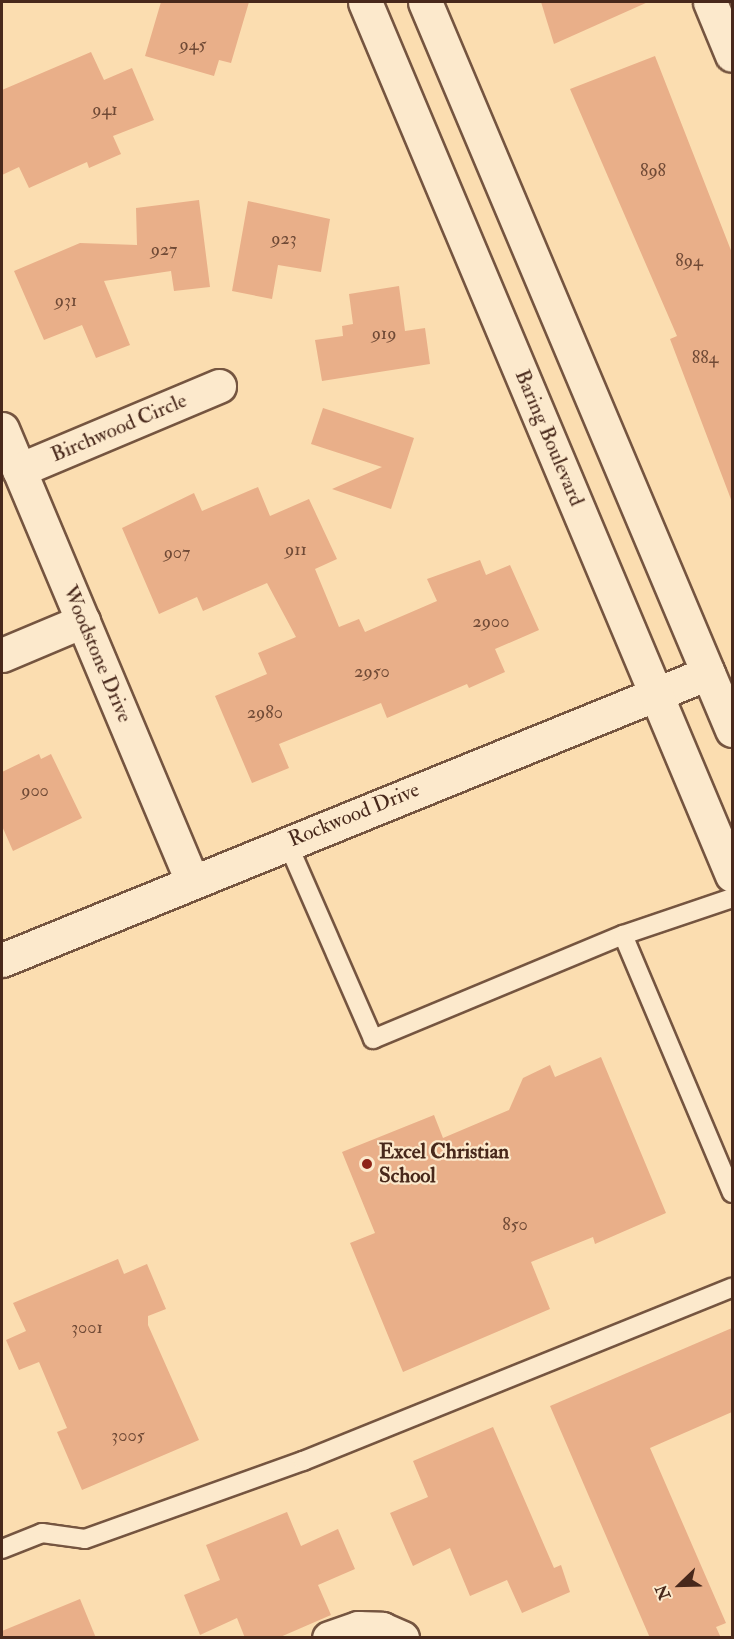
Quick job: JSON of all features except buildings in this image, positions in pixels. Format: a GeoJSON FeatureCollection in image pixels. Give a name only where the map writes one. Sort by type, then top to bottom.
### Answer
{"type":"FeatureCollection","features":[{"type":"Feature","properties":{"kind":"main road","name":"Baring Boulevard"},"geometry":{"type":"LineString","coordinates":[[365,2],[732,875]]}},
{"type":"Feature","properties":{"kind":"main road"},"geometry":{"type":"LineString","coordinates":[[425,2],[732,730]]}},
{"type":"Feature","properties":{"kind":"main road"},"geometry":{"type":"LineString","coordinates":[[710,2],[732,55]]}},
{"type":"Feature","properties":{"kind":"main road","name":"Birchwood Circle"},"geometry":{"type":"LineString","coordinates":[[19,470],[219,386]]}},
{"type":"Feature","properties":{"kind":"main road","name":"Woodstone Drive"},"geometry":{"type":"LineString","coordinates":[[2,429],[192,880]]}},
{"type":"Feature","properties":{"kind":"main road"},"geometry":{"type":"LineString","coordinates":[[2,655],[83,621]]}},
{"type":"Feature","properties":{"kind":"main road","name":"Rockwood Drive"},"geometry":{"type":"LineString","coordinates":[[2,960],[192,880],[708,673]]}},
{"type":"Feature","properties":{"kind":"main road"},"geometry":{"type":"LineString","coordinates":[[329,1638],[358,1628],[382,1629],[402,1638]]}},
{"type":"Feature","properties":{"kind":"lane"},"geometry":{"type":"LineString","coordinates":[[287,842],[373,1040],[623,934],[732,898]]}},
{"type":"Feature","properties":{"kind":"lane"},"geometry":{"type":"LineString","coordinates":[[623,934],[732,1193]]}},
{"type":"Feature","properties":{"kind":"lane"},"geometry":{"type":"LineString","coordinates":[[2,1549],[42,1533],[85,1539],[139,1520],[303,1461],[732,1288]]}},
{"type":"Feature","properties":{"kind":"place","name":"Excel Christian School"},"geometry":{"type":"Point","coordinates":[367,1164]}}]}
